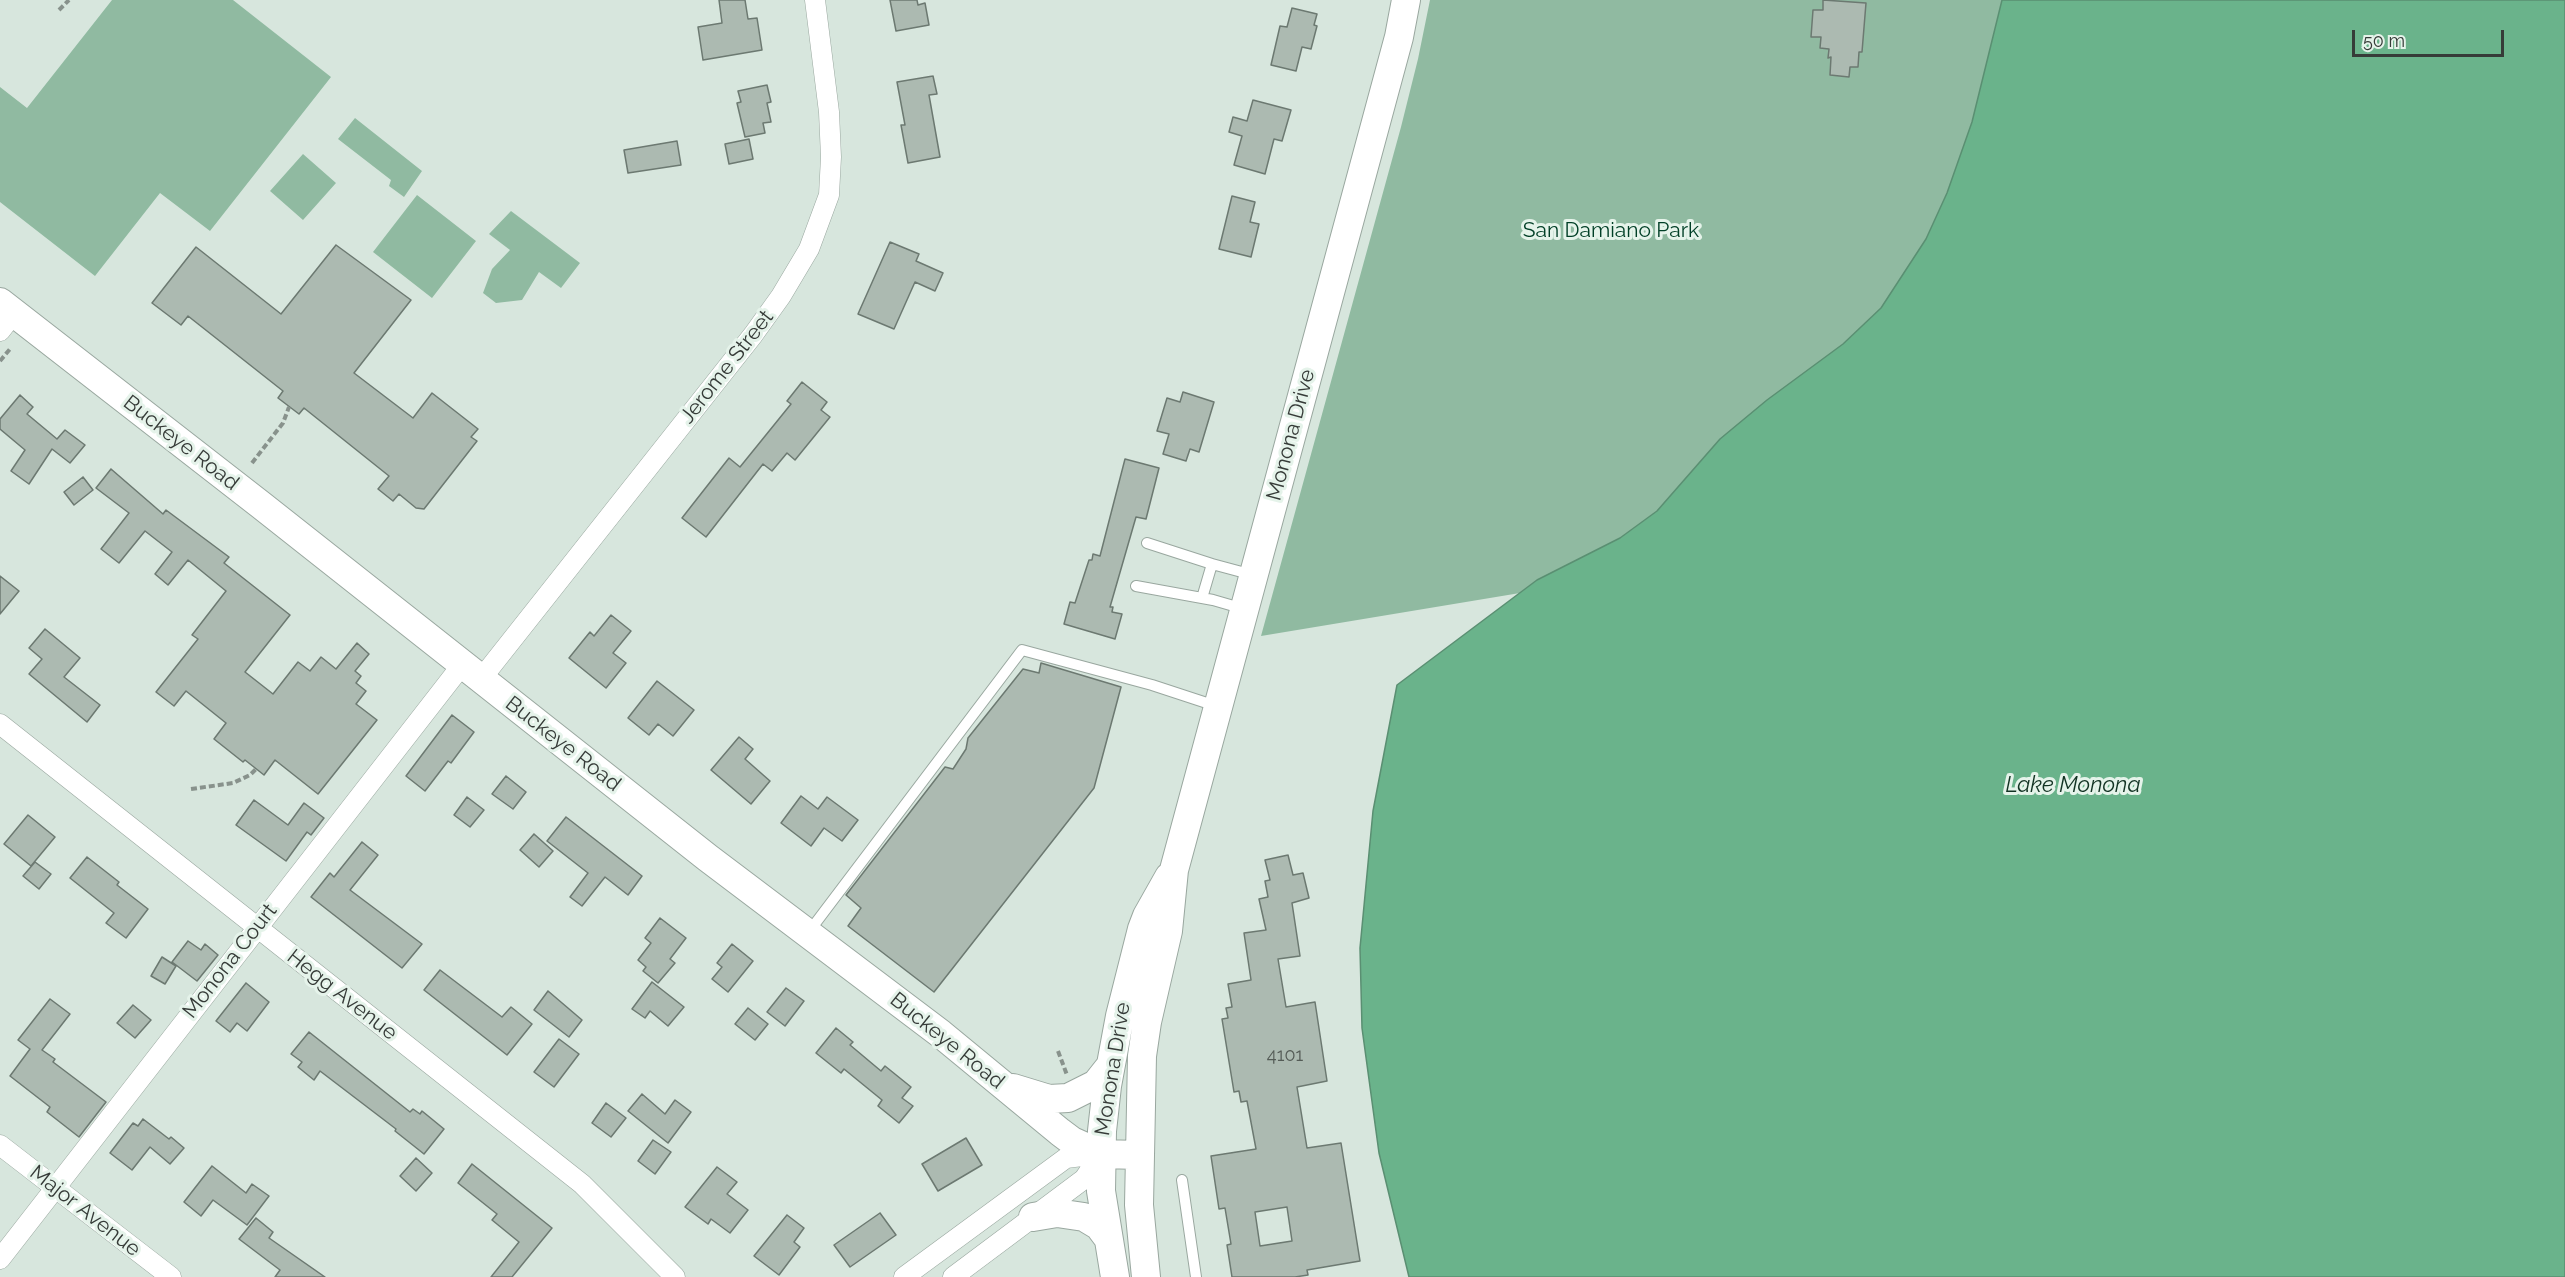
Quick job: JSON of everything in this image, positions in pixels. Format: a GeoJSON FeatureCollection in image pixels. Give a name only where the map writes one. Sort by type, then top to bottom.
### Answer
{"type":"FeatureCollection","features":[{"type":"Feature","properties":{"kind":"street","name":"Jerome Street"},"geometry":{"type":"LineString","coordinates":[[472,672],[753,334],[781,296],[809,249],[829,195],[831,157],[830,112],[815,0]]}},
{"type":"Feature","properties":{"kind":"street","name":"Monona Drive"},"geometry":{"type":"LineString","coordinates":[[1146,1277],[1140,1221],[1142,1056],[1147,1022],[1168,931],[1174,870],[1399,37],[1406,0]]}},
{"type":"Feature","properties":{"kind":"street","name":"Buckeye Road"},"geometry":{"type":"LineString","coordinates":[[5,315],[261,505],[708,858],[941,1034],[1072,1141],[1101,1154],[1139,1155]]}},
{"type":"Feature","properties":{"kind":"street","name":"Monona Court"},"geometry":{"type":"LineString","coordinates":[[0,1259],[257,927],[472,672]]}},
{"type":"Feature","properties":{"kind":"street","name":"Hegg Avenue"},"geometry":{"type":"LineString","coordinates":[[0,724],[582,1184],[675,1277]]}},
{"type":"Feature","properties":{"kind":"street","name":"Monona Drive"},"geometry":{"type":"LineString","coordinates":[[1115,1277],[1101,1191],[1104,1114],[1111,1065],[1120,1016],[1147,916],[1174,870]]}},
{"type":"Feature","properties":{"kind":"street"},"geometry":{"type":"LineString","coordinates":[[1000,1084],[1031,1095],[1055,1099],[1068,1098],[1096,1084],[1111,1065]]}},
{"type":"Feature","properties":{"kind":"street","name":"Major Avenue"},"geometry":{"type":"LineString","coordinates":[[0,1145],[171,1277]]}},
{"type":"Feature","properties":{"kind":"street"},"geometry":{"type":"LineString","coordinates":[[953,1277],[1084,1179],[1101,1154]]}},
{"type":"Feature","properties":{"kind":"street"},"geometry":{"type":"LineString","coordinates":[[904,1277],[1066,1158],[1101,1154]]}},
{"type":"Feature","properties":{"kind":"street"},"geometry":{"type":"LineString","coordinates":[[1033,1217],[1057,1213],[1084,1217],[1099,1226],[1108,1238]]}},
{"type":"Feature","properties":{"kind":"lane"},"geometry":{"type":"LineString","coordinates":[[1147,543],[1254,576]]}},
{"type":"Feature","properties":{"kind":"lane"},"geometry":{"type":"LineString","coordinates":[[1203,598],[1212,564]]}},
{"type":"Feature","properties":{"kind":"lane"},"geometry":{"type":"LineString","coordinates":[[1136,586],[1203,598],[1245,609]]}},
{"type":"Feature","properties":{"kind":"lane"},"geometry":{"type":"LineString","coordinates":[[808,933],[1022,650],[1152,685],[1219,707]]}},
{"type":"Feature","properties":{"kind":"lane"},"geometry":{"type":"LineString","coordinates":[[1182,1180],[1196,1277]]}},
{"type":"Feature","properties":{"kind":"path"},"geometry":{"type":"LineString","coordinates":[[59,10],[69,0]]}},
{"type":"Feature","properties":{"kind":"path"},"geometry":{"type":"LineString","coordinates":[[252,463],[283,423],[289,407]]}},
{"type":"Feature","properties":{"kind":"path"},"geometry":{"type":"LineString","coordinates":[[191,789],[233,783],[250,775],[256,769]]}},
{"type":"Feature","properties":{"kind":"path"},"geometry":{"type":"LineString","coordinates":[[1058,1051],[1068,1079]]}},
{"type":"Feature","properties":{"kind":"green space"},"geometry":{"type":"Polygon","coordinates":[[[112,0],[233,0],[331,77],[210,231],[160,193],[95,276],[0,202],[0,87],[27,108],[112,0]]]}},
{"type":"Feature","properties":{"kind":"green space","name":"San Damiano Park"},"geometry":{"type":"Polygon","coordinates":[[[1430,0],[2002,0],[1972,122],[1947,193],[1926,239],[1881,308],[1843,344],[1720,439],[1657,511],[1620,538],[1537,580],[1520,593],[1261,636],[1401,127],[1430,0]]]}},
{"type":"Feature","properties":{"kind":"green space"},"geometry":{"type":"Polygon","coordinates":[[[355,118],[422,171],[404,197],[389,186],[391,180],[338,139],[355,118]]]}},
{"type":"Feature","properties":{"kind":"green space"},"geometry":{"type":"Polygon","coordinates":[[[303,154],[336,183],[303,220],[270,191],[303,154]]]}},
{"type":"Feature","properties":{"kind":"green space"},"geometry":{"type":"Polygon","coordinates":[[[417,195],[476,241],[432,298],[373,252],[417,195]]]}},
{"type":"Feature","properties":{"kind":"green space"},"geometry":{"type":"Polygon","coordinates":[[[511,211],[580,263],[561,288],[539,272],[522,300],[496,303],[483,293],[492,269],[510,250],[489,234],[511,211]]]}},
{"type":"Feature","properties":{"kind":"water","name":"Lake Monona"},"geometry":{"type":"Polygon","coordinates":[[[2002,0],[2565,0],[2565,1277],[1409,1277],[1379,1153],[1362,1028],[1360,948],[1373,811],[1397,685],[1537,580],[1620,538],[1657,511],[1720,439],[1767,400],[1843,344],[1881,308],[1926,239],[1947,193],[1972,122],[2002,0]]]}},
{"type":"Feature","properties":{"kind":"building"},"geometry":{"type":"Polygon","coordinates":[[[719,0],[745,0],[748,19],[757,18],[762,50],[703,60],[698,27],[722,23],[719,0]]]}},
{"type":"Feature","properties":{"kind":"building"},"geometry":{"type":"Polygon","coordinates":[[[890,0],[917,0],[918,5],[925,3],[929,25],[896,31],[890,0]]]}},
{"type":"Feature","properties":{"kind":"building"},"geometry":{"type":"Polygon","coordinates":[[[1823,0],[1866,3],[1862,52],[1859,52],[1858,67],[1850,67],[1849,77],[1830,75],[1829,49],[1820,48],[1821,37],[1811,37],[1813,10],[1823,10],[1823,0]]]}},
{"type":"Feature","properties":{"kind":"building"},"geometry":{"type":"Polygon","coordinates":[[[1292,8],[1317,14],[1314,25],[1317,26],[1311,49],[1302,47],[1296,71],[1271,65],[1280,26],[1287,27],[1292,8]]]}},
{"type":"Feature","properties":{"kind":"building"},"geometry":{"type":"Polygon","coordinates":[[[933,76],[937,94],[929,95],[940,157],[908,163],[901,125],[905,125],[897,82],[933,76]]]}},
{"type":"Feature","properties":{"kind":"building"},"geometry":{"type":"Polygon","coordinates":[[[767,85],[771,102],[767,103],[771,122],[763,123],[765,133],[745,137],[737,103],[741,102],[738,91],[767,85]]]}},
{"type":"Feature","properties":{"kind":"building"},"geometry":{"type":"Polygon","coordinates":[[[1253,100],[1291,110],[1282,141],[1274,139],[1265,174],[1234,165],[1242,136],[1229,132],[1233,117],[1247,121],[1253,100]]]}},
{"type":"Feature","properties":{"kind":"building"},"geometry":{"type":"Polygon","coordinates":[[[749,139],[753,159],[729,164],[725,144],[749,139]]]}},
{"type":"Feature","properties":{"kind":"building"},"geometry":{"type":"Polygon","coordinates":[[[677,141],[681,165],[628,173],[624,150],[677,141]]]}},
{"type":"Feature","properties":{"kind":"building"},"geometry":{"type":"Polygon","coordinates":[[[1232,196],[1255,202],[1250,222],[1259,224],[1251,257],[1219,249],[1232,196]]]}},
{"type":"Feature","properties":{"kind":"building"},"geometry":{"type":"Polygon","coordinates":[[[890,242],[919,254],[916,261],[943,273],[935,291],[915,282],[894,329],[858,314],[890,242]]]}},
{"type":"Feature","properties":{"kind":"building"},"geometry":{"type":"Polygon","coordinates":[[[336,245],[411,300],[354,373],[413,418],[432,393],[478,429],[471,437],[477,441],[424,509],[416,508],[399,494],[393,501],[378,489],[389,476],[304,408],[299,414],[278,398],[283,391],[188,316],[181,325],[152,303],[196,247],[281,314],[336,245]]]}},
{"type":"Feature","properties":{"kind":"building"},"geometry":{"type":"Polygon","coordinates":[[[802,382],[827,402],[821,410],[830,417],[795,460],[787,453],[772,471],[763,464],[706,537],[682,518],[729,458],[740,467],[791,404],[787,401],[802,382]]]}},
{"type":"Feature","properties":{"kind":"building"},"geometry":{"type":"Polygon","coordinates":[[[1183,392],[1214,402],[1199,452],[1190,449],[1186,461],[1163,454],[1169,434],[1157,431],[1167,398],[1180,402],[1183,392]]]}},
{"type":"Feature","properties":{"kind":"building"},"geometry":{"type":"Polygon","coordinates":[[[20,395],[33,407],[27,414],[57,439],[65,430],[85,445],[70,463],[52,449],[29,484],[11,471],[25,450],[0,429],[0,419],[20,395]]]}},
{"type":"Feature","properties":{"kind":"building"},"geometry":{"type":"Polygon","coordinates":[[[1125,459],[1159,468],[1146,519],[1136,517],[1110,607],[1113,607],[1112,612],[1122,614],[1115,639],[1064,624],[1070,602],[1075,603],[1089,560],[1092,560],[1093,554],[1100,556],[1125,459]]]}},
{"type":"Feature","properties":{"kind":"building"},"geometry":{"type":"Polygon","coordinates":[[[111,469],[163,514],[166,510],[229,557],[224,563],[290,615],[245,672],[273,694],[298,662],[310,671],[321,657],[336,669],[357,643],[369,654],[355,671],[361,676],[356,683],[366,691],[356,704],[377,720],[318,794],[275,760],[264,775],[245,760],[243,762],[214,739],[226,723],[186,691],[174,706],[156,692],[198,639],[192,635],[226,591],[188,560],[168,585],[155,574],[172,552],[145,531],[119,563],[101,549],[129,513],[96,488],[111,469]]]}},
{"type":"Feature","properties":{"kind":"building"},"geometry":{"type":"Polygon","coordinates":[[[83,477],[93,490],[74,505],[64,492],[83,477]]]}},
{"type":"Feature","properties":{"kind":"building"},"geometry":{"type":"Polygon","coordinates":[[[0,576],[19,591],[0,614],[0,576]]]}},
{"type":"Feature","properties":{"kind":"building"},"geometry":{"type":"Polygon","coordinates":[[[611,615],[631,631],[613,653],[626,663],[606,688],[569,658],[590,632],[594,636],[611,615]]]}},
{"type":"Feature","properties":{"kind":"building"},"geometry":{"type":"Polygon","coordinates":[[[45,629],[80,658],[64,677],[100,705],[87,722],[29,674],[42,659],[29,648],[45,629]]]}},
{"type":"Feature","properties":{"kind":"building"},"geometry":{"type":"Polygon","coordinates":[[[1041,663],[1121,687],[1094,788],[934,992],[848,926],[861,908],[846,895],[945,767],[953,769],[966,749],[968,738],[1023,669],[1039,673],[1041,663]]]}},
{"type":"Feature","properties":{"kind":"building"},"geometry":{"type":"Polygon","coordinates":[[[657,681],[694,710],[673,736],[658,724],[649,735],[628,718],[657,681]]]}},
{"type":"Feature","properties":{"kind":"building"},"geometry":{"type":"Polygon","coordinates":[[[452,715],[474,732],[451,763],[448,761],[425,791],[406,776],[452,715]]]}},
{"type":"Feature","properties":{"kind":"building"},"geometry":{"type":"Polygon","coordinates":[[[739,737],[753,749],[745,759],[770,781],[751,804],[711,770],[739,737]]]}},
{"type":"Feature","properties":{"kind":"building"},"geometry":{"type":"Polygon","coordinates":[[[506,776],[526,792],[513,809],[492,794],[506,776]]]}},
{"type":"Feature","properties":{"kind":"building"},"geometry":{"type":"Polygon","coordinates":[[[801,796],[818,809],[827,797],[858,820],[842,841],[824,828],[811,846],[781,823],[801,796]]]}},
{"type":"Feature","properties":{"kind":"building"},"geometry":{"type":"Polygon","coordinates":[[[467,797],[484,810],[470,827],[454,815],[467,797]]]}},
{"type":"Feature","properties":{"kind":"building"},"geometry":{"type":"Polygon","coordinates":[[[254,800],[288,825],[304,803],[324,818],[311,835],[307,832],[286,861],[236,825],[254,800]]]}},
{"type":"Feature","properties":{"kind":"building"},"geometry":{"type":"Polygon","coordinates":[[[28,815],[55,837],[31,866],[4,844],[28,815]]]}},
{"type":"Feature","properties":{"kind":"building"},"geometry":{"type":"Polygon","coordinates":[[[566,817],[642,876],[628,895],[605,877],[582,906],[570,897],[588,873],[547,841],[566,817]]]}},
{"type":"Feature","properties":{"kind":"building"},"geometry":{"type":"Polygon","coordinates":[[[534,834],[553,851],[539,867],[520,850],[534,834]]]}},
{"type":"Feature","properties":{"kind":"building"},"geometry":{"type":"Polygon","coordinates":[[[362,842],[378,855],[350,890],[422,944],[402,968],[311,897],[330,873],[334,877],[362,842]]]}},
{"type":"Feature","properties":{"kind":"building"},"geometry":{"type":"Polygon","coordinates":[[[1288,855],[1293,875],[1303,873],[1309,898],[1292,903],[1300,956],[1278,959],[1286,1007],[1315,1002],[1327,1081],[1297,1087],[1307,1148],[1341,1143],[1360,1261],[1307,1270],[1308,1275],[1295,1277],[1232,1277],[1227,1245],[1231,1244],[1225,1208],[1219,1209],[1211,1156],[1256,1149],[1247,1101],[1241,1102],[1239,1091],[1234,1092],[1222,1019],[1228,1018],[1226,1008],[1232,1007],[1228,984],[1251,980],[1244,933],[1266,930],[1259,899],[1268,897],[1265,881],[1270,880],[1265,860],[1288,855]],[[1287,1207],[1255,1212],[1260,1246],[1292,1241],[1287,1207]]]}},
{"type":"Feature","properties":{"kind":"building"},"geometry":{"type":"Polygon","coordinates":[[[87,857],[119,882],[117,885],[148,909],[126,938],[106,923],[114,913],[70,878],[87,857]]]}},
{"type":"Feature","properties":{"kind":"building"},"geometry":{"type":"Polygon","coordinates":[[[35,862],[51,874],[39,889],[23,876],[35,862]]]}},
{"type":"Feature","properties":{"kind":"building"},"geometry":{"type":"Polygon","coordinates":[[[660,918],[686,938],[670,959],[675,963],[658,983],[643,971],[646,967],[638,960],[651,943],[645,938],[660,918]]]}},
{"type":"Feature","properties":{"kind":"building"},"geometry":{"type":"Polygon","coordinates":[[[188,941],[201,950],[205,944],[218,955],[197,981],[172,962],[188,941]]]}},
{"type":"Feature","properties":{"kind":"building"},"geometry":{"type":"Polygon","coordinates":[[[732,944],[753,961],[728,992],[712,979],[722,967],[717,963],[732,944]]]}},
{"type":"Feature","properties":{"kind":"building"},"geometry":{"type":"Polygon","coordinates":[[[162,957],[176,966],[165,984],[151,976],[162,957]]]}},
{"type":"Feature","properties":{"kind":"building"},"geometry":{"type":"Polygon","coordinates":[[[440,970],[502,1017],[511,1007],[532,1024],[507,1055],[424,990],[440,970]]]}},
{"type":"Feature","properties":{"kind":"building"},"geometry":{"type":"Polygon","coordinates":[[[652,982],[684,1007],[668,1026],[650,1011],[645,1018],[632,1009],[652,982]]]}},
{"type":"Feature","properties":{"kind":"building"},"geometry":{"type":"Polygon","coordinates":[[[246,983],[269,1002],[247,1031],[237,1023],[230,1032],[216,1021],[246,983]]]}},
{"type":"Feature","properties":{"kind":"building"},"geometry":{"type":"Polygon","coordinates":[[[786,988],[804,1001],[785,1026],[767,1012],[786,988]]]}},
{"type":"Feature","properties":{"kind":"building"},"geometry":{"type":"Polygon","coordinates":[[[548,991],[582,1020],[569,1037],[534,1010],[548,991]]]}},
{"type":"Feature","properties":{"kind":"building"},"geometry":{"type":"Polygon","coordinates":[[[50,999],[70,1014],[42,1050],[55,1059],[53,1062],[106,1102],[79,1137],[47,1112],[50,1107],[10,1076],[30,1049],[18,1040],[50,999]]]}},
{"type":"Feature","properties":{"kind":"building"},"geometry":{"type":"Polygon","coordinates":[[[133,1005],[151,1020],[135,1038],[117,1023],[133,1005]]]}},
{"type":"Feature","properties":{"kind":"building"},"geometry":{"type":"Polygon","coordinates":[[[748,1008],[768,1024],[755,1040],[735,1024],[748,1008]]]}},
{"type":"Feature","properties":{"kind":"building"},"geometry":{"type":"Polygon","coordinates":[[[836,1028],[853,1042],[850,1045],[881,1071],[885,1066],[911,1087],[902,1098],[913,1106],[899,1123],[878,1106],[882,1100],[844,1069],[841,1073],[816,1053],[836,1028]]]}},
{"type":"Feature","properties":{"kind":"building"},"geometry":{"type":"Polygon","coordinates":[[[309,1032],[410,1112],[413,1109],[420,1114],[422,1111],[444,1129],[424,1154],[395,1131],[396,1129],[320,1071],[314,1080],[298,1067],[302,1062],[291,1054],[309,1032]]]}},
{"type":"Feature","properties":{"kind":"building"},"geometry":{"type":"Polygon","coordinates":[[[559,1039],[579,1054],[554,1087],[534,1072],[559,1039]]]}},
{"type":"Feature","properties":{"kind":"building"},"geometry":{"type":"Polygon","coordinates":[[[642,1094],[665,1114],[675,1100],[691,1112],[668,1143],[628,1111],[642,1094]]]}},
{"type":"Feature","properties":{"kind":"building"},"geometry":{"type":"Polygon","coordinates":[[[606,1103],[626,1118],[611,1137],[592,1123],[606,1103]]]}},
{"type":"Feature","properties":{"kind":"building"},"geometry":{"type":"Polygon","coordinates":[[[143,1119],[184,1148],[170,1164],[150,1147],[132,1170],[110,1153],[133,1123],[138,1126],[143,1119]]]}},
{"type":"Feature","properties":{"kind":"building"},"geometry":{"type":"Polygon","coordinates":[[[966,1138],[982,1165],[938,1191],[922,1164],[966,1138]]]}},
{"type":"Feature","properties":{"kind":"building"},"geometry":{"type":"Polygon","coordinates":[[[653,1140],[671,1152],[655,1174],[638,1161],[653,1140]]]}},
{"type":"Feature","properties":{"kind":"building"},"geometry":{"type":"Polygon","coordinates":[[[416,1158],[432,1173],[416,1191],[400,1176],[416,1158]]]}},
{"type":"Feature","properties":{"kind":"building"},"geometry":{"type":"Polygon","coordinates":[[[472,1164],[552,1228],[512,1277],[491,1277],[519,1242],[492,1220],[497,1214],[458,1183],[472,1164]]]}},
{"type":"Feature","properties":{"kind":"building"},"geometry":{"type":"Polygon","coordinates":[[[212,1166],[246,1193],[252,1184],[269,1196],[247,1225],[213,1200],[201,1216],[184,1202],[212,1166]]]}},
{"type":"Feature","properties":{"kind":"building"},"geometry":{"type":"Polygon","coordinates":[[[717,1167],[737,1182],[727,1194],[748,1210],[730,1233],[711,1219],[708,1224],[685,1207],[717,1167]]]}},
{"type":"Feature","properties":{"kind":"building"},"geometry":{"type":"Polygon","coordinates":[[[880,1213],[896,1235],[850,1267],[834,1245],[880,1213]]]}},
{"type":"Feature","properties":{"kind":"building"},"geometry":{"type":"Polygon","coordinates":[[[787,1215],[804,1228],[794,1242],[800,1247],[779,1275],[754,1256],[787,1215]]]}},
{"type":"Feature","properties":{"kind":"building"},"geometry":{"type":"Polygon","coordinates":[[[256,1218],[273,1232],[269,1238],[325,1277],[275,1277],[280,1270],[239,1239],[256,1218]]]}}]}
